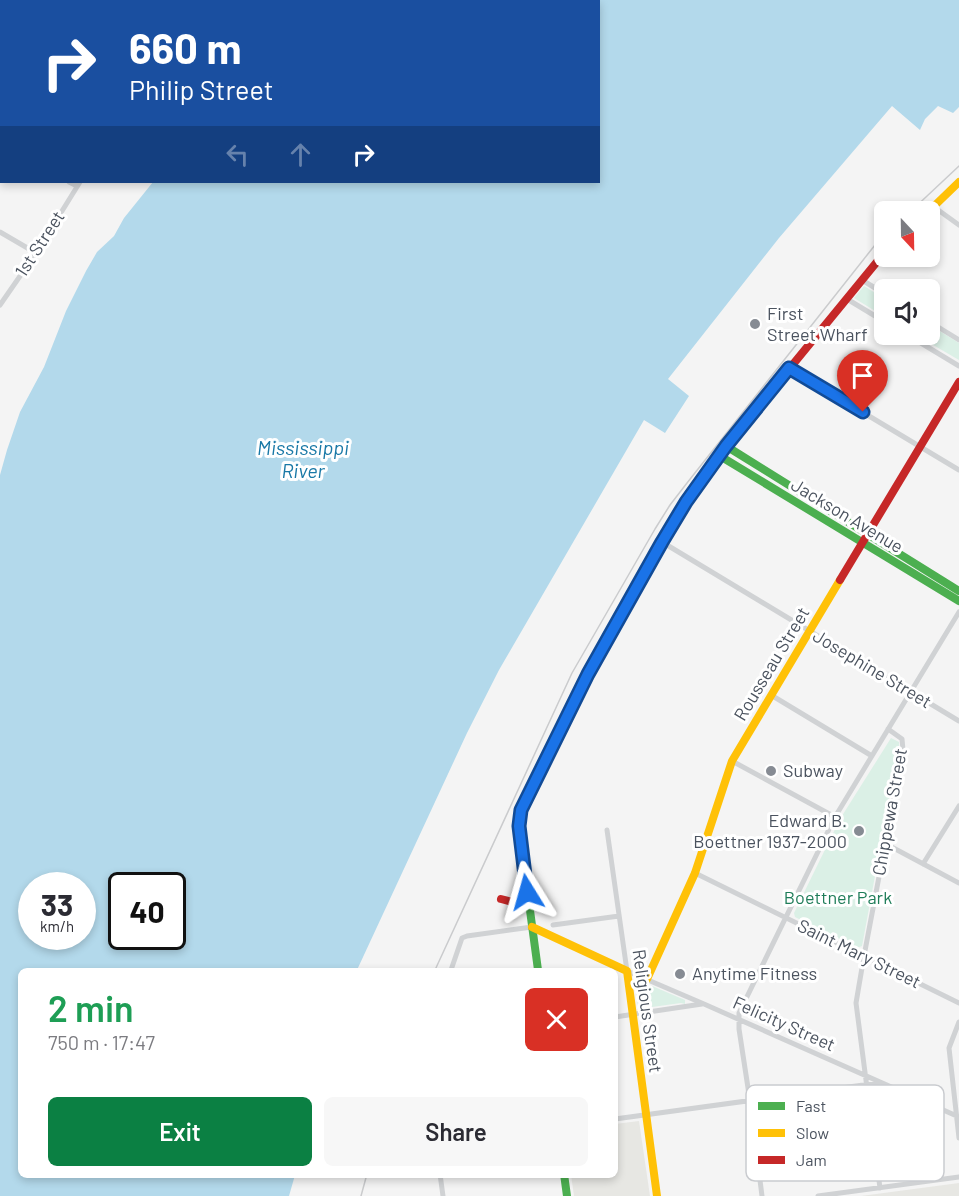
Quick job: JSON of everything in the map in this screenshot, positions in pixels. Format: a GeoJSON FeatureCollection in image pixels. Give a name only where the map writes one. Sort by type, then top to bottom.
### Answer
{"type":"FeatureCollection","features":[{"type":"Feature","properties":{"kind":"street"},"geometry":{"type":"LineString","coordinates":[[939,201],[959,182]]}},
{"type":"Feature","properties":{"kind":"street","name":"1st Street"},"geometry":{"type":"LineString","coordinates":[[0,305],[36,253],[78,184]]}},
{"type":"Feature","properties":{"kind":"street"},"geometry":{"type":"LineString","coordinates":[[940,214],[959,225]]}},
{"type":"Feature","properties":{"kind":"street"},"geometry":{"type":"LineString","coordinates":[[0,232],[36,253]]}},
{"type":"Feature","properties":{"kind":"street"},"geometry":{"type":"LineString","coordinates":[[538,968],[519,826],[521,810],[588,674],[686,502],[726,446],[874,265]]}},
{"type":"Feature","properties":{"kind":"street"},"geometry":{"type":"LineString","coordinates":[[862,280],[874,287]]}},
{"type":"Feature","properties":{"kind":"street"},"geometry":{"type":"LineString","coordinates":[[847,299],[874,315]]}},
{"type":"Feature","properties":{"kind":"street"},"geometry":{"type":"LineString","coordinates":[[940,328],[959,340]]}},
{"type":"Feature","properties":{"kind":"street"},"geometry":{"type":"LineString","coordinates":[[924,345],[959,366]]}},
{"type":"Feature","properties":{"kind":"street"},"geometry":{"type":"LineString","coordinates":[[789,368],[959,470]]}},
{"type":"Feature","properties":{"kind":"street","name":"Rousseau Street"},"geometry":{"type":"LineString","coordinates":[[647,979],[695,873],[732,761],[959,382]]}},
{"type":"Feature","properties":{"kind":"street","name":"Jackson Avenue"},"geometry":{"type":"LineString","coordinates":[[726,446],[959,601]]}},
{"type":"Feature","properties":{"kind":"street","name":"Jackson Avenue"},"geometry":{"type":"LineString","coordinates":[[720,456],[959,591]]}},
{"type":"Feature","properties":{"kind":"street","name":"Josephine Street"},"geometry":{"type":"LineString","coordinates":[[662,542],[959,722]]}},
{"type":"Feature","properties":{"kind":"street"},"geometry":{"type":"LineString","coordinates":[[748,1085],[738,1020],[739,1013],[835,817],[959,612]]}},
{"type":"Feature","properties":{"kind":"street"},"geometry":{"type":"LineString","coordinates":[[771,695],[872,756]]}},
{"type":"Feature","properties":{"kind":"street","name":"Chippewa Street"},"geometry":{"type":"LineString","coordinates":[[867,1084],[856,1003],[904,743],[900,736],[888,729]]}},
{"type":"Feature","properties":{"kind":"street"},"geometry":{"type":"LineString","coordinates":[[732,761],[835,817]]}},
{"type":"Feature","properties":{"kind":"street"},"geometry":{"type":"LineString","coordinates":[[923,864],[959,806]]}},
{"type":"Feature","properties":{"kind":"street","name":"Religious Street"},"geometry":{"type":"LineString","coordinates":[[607,830],[657,1196]]}},
{"type":"Feature","properties":{"kind":"street"},"geometry":{"type":"LineString","coordinates":[[886,844],[959,884]]}},
{"type":"Feature","properties":{"kind":"street","name":"Saint Mary Street"},"geometry":{"type":"LineString","coordinates":[[695,873],[959,1003]]}},
{"type":"Feature","properties":{"kind":"street"},"geometry":{"type":"LineString","coordinates":[[501,899],[512,903],[519,902],[527,892]]}},
{"type":"Feature","properties":{"kind":"street"},"geometry":{"type":"LineString","coordinates":[[553,925],[619,916]]}},
{"type":"Feature","properties":{"kind":"street"},"geometry":{"type":"LineString","coordinates":[[452,968],[462,938],[532,927]]}},
{"type":"Feature","properties":{"kind":"street","name":"Felicity Street"},"geometry":{"type":"LineString","coordinates":[[532,927],[885,1085]]}},
{"type":"Feature","properties":{"kind":"street"},"geometry":{"type":"LineString","coordinates":[[618,1017],[704,1004]]}},
{"type":"Feature","properties":{"kind":"street"},"geometry":{"type":"LineString","coordinates":[[959,1022],[949,1048],[959,1138]]}},
{"type":"Feature","properties":{"kind":"street"},"geometry":{"type":"LineString","coordinates":[[860,1085],[880,1083]]}},
{"type":"Feature","properties":{"kind":"street"},"geometry":{"type":"LineString","coordinates":[[618,1119],[746,1102]]}},
{"type":"Feature","properties":{"kind":"street","name":"Felicity Street"},"geometry":{"type":"LineString","coordinates":[[944,1110],[958,1116]]}},
{"type":"Feature","properties":{"kind":"street"},"geometry":{"type":"LineString","coordinates":[[944,1179],[959,1177]]}},
{"type":"Feature","properties":{"kind":"street"},"geometry":{"type":"LineString","coordinates":[[441,1178],[443,1196]]}},
{"type":"Feature","properties":{"kind":"street"},"geometry":{"type":"LineString","coordinates":[[565,1178],[567,1196]]}},
{"type":"Feature","properties":{"kind":"street"},"geometry":{"type":"LineString","coordinates":[[760,1181],[762,1196]]}},
{"type":"Feature","properties":{"kind":"street","name":"Chippewa Street"},"geometry":{"type":"LineString","coordinates":[[879,1181],[880,1188]]}},
{"type":"Feature","properties":{"kind":"street"},"geometry":{"type":"LineString","coordinates":[[818,1196],[930,1181]]}},
{"type":"Feature","properties":{"kind":"shaded area"},"geometry":{"type":"Polygon","coordinates":[[[639,1121],[650,1196],[574,1196],[571,1178],[618,1178],[618,1124],[639,1121]]]}},
{"type":"Feature","properties":{"kind":"shaded area"},"geometry":{"type":"Polygon","coordinates":[[[959,1183],[959,1196],[861,1196],[959,1183]]]}},
{"type":"Feature","properties":{"kind":"green space"},"geometry":{"type":"Polygon","coordinates":[[[864,286],[874,292],[874,310],[854,298],[864,286]]]}},
{"type":"Feature","properties":{"kind":"green space"},"geometry":{"type":"Polygon","coordinates":[[[940,331],[959,343],[959,360],[933,345],[940,345],[940,331]]]}},
{"type":"Feature","properties":{"kind":"green space","name":"Boettner Park"},"geometry":{"type":"Polygon","coordinates":[[[891,738],[899,742],[899,747],[862,946],[857,948],[795,917],[794,913],[840,819],[891,738]]]}},
{"type":"Feature","properties":{"kind":"green space"},"geometry":{"type":"Polygon","coordinates":[[[638,980],[685,1000],[685,1004],[642,1010],[642,1007],[638,1007],[635,982],[638,980]]]}},
{"type":"Feature","properties":{"kind":"water","name":"Mississippi River"},"geometry":{"type":"Polygon","coordinates":[[[600,0],[959,0],[959,107],[953,113],[938,106],[925,119],[920,130],[892,106],[779,238],[668,379],[689,396],[665,433],[644,420],[499,670],[467,733],[358,968],[18,968],[18,1178],[294,1178],[289,1196],[0,1196],[0,475],[20,412],[44,367],[66,311],[97,252],[114,236],[124,218],[152,183],[600,183],[600,0]]]}},
{"type":"Feature","properties":{"kind":"railway"},"geometry":{"type":"LineString","coordinates":[[922,201],[959,166]]}},
{"type":"Feature","properties":{"kind":"railway"},"geometry":{"type":"LineString","coordinates":[[436,968],[572,673],[655,529],[687,483],[874,246]]}},
{"type":"Feature","properties":{"kind":"railway"},"geometry":{"type":"LineString","coordinates":[[361,1196],[366,1178]]}},
{"type":"Feature","properties":{"kind":"traffic: fast"},"geometry":{"type":"LineString","coordinates":[[726,446],[959,591]]}},
{"type":"Feature","properties":{"kind":"traffic: fast"},"geometry":{"type":"LineString","coordinates":[[720,456],[959,601]]}},
{"type":"Feature","properties":{"kind":"traffic: fast"},"geometry":{"type":"LineString","coordinates":[[538,968],[518,821],[520,813],[588,674],[656,554]]}},
{"type":"Feature","properties":{"kind":"traffic: fast"},"geometry":{"type":"LineString","coordinates":[[565,1178],[567,1196]]}},
{"type":"Feature","properties":{"kind":"traffic: slow"},"geometry":{"type":"LineString","coordinates":[[939,201],[959,182]]}},
{"type":"Feature","properties":{"kind":"traffic: slow"},"geometry":{"type":"LineString","coordinates":[[647,979],[695,873],[732,761],[840,580]]}},
{"type":"Feature","properties":{"kind":"traffic: slow"},"geometry":{"type":"LineString","coordinates":[[532,927],[627,971],[657,1196]]}},
{"type":"Feature","properties":{"kind":"traffic: jam"},"geometry":{"type":"LineString","coordinates":[[656,554],[686,502],[726,446],[874,265]]}},
{"type":"Feature","properties":{"kind":"traffic: jam"},"geometry":{"type":"LineString","coordinates":[[840,580],[959,382]]}},
{"type":"Feature","properties":{"kind":"traffic: jam"},"geometry":{"type":"LineString","coordinates":[[501,899],[516,903],[527,892]]}},
{"type":"Feature","properties":{"kind":"place","name":"First Street Wharf"},"geometry":{"type":"Point","coordinates":[755,324]}},
{"type":"Feature","properties":{"kind":"place","name":"Subway"},"geometry":{"type":"Point","coordinates":[771,771]}},
{"type":"Feature","properties":{"kind":"place","name":"Edward B. Boettner 1937-2000"},"geometry":{"type":"Point","coordinates":[859,831]}},
{"type":"Feature","properties":{"kind":"place","name":"Anytime Fitness"},"geometry":{"type":"Point","coordinates":[680,974]}},
{"type":"Feature","properties":{"kind":"route"},"geometry":{"type":"LineString","coordinates":[[527,892],[519,826],[521,810],[588,674],[686,502],[726,446],[789,368],[863,412]]}}]}
